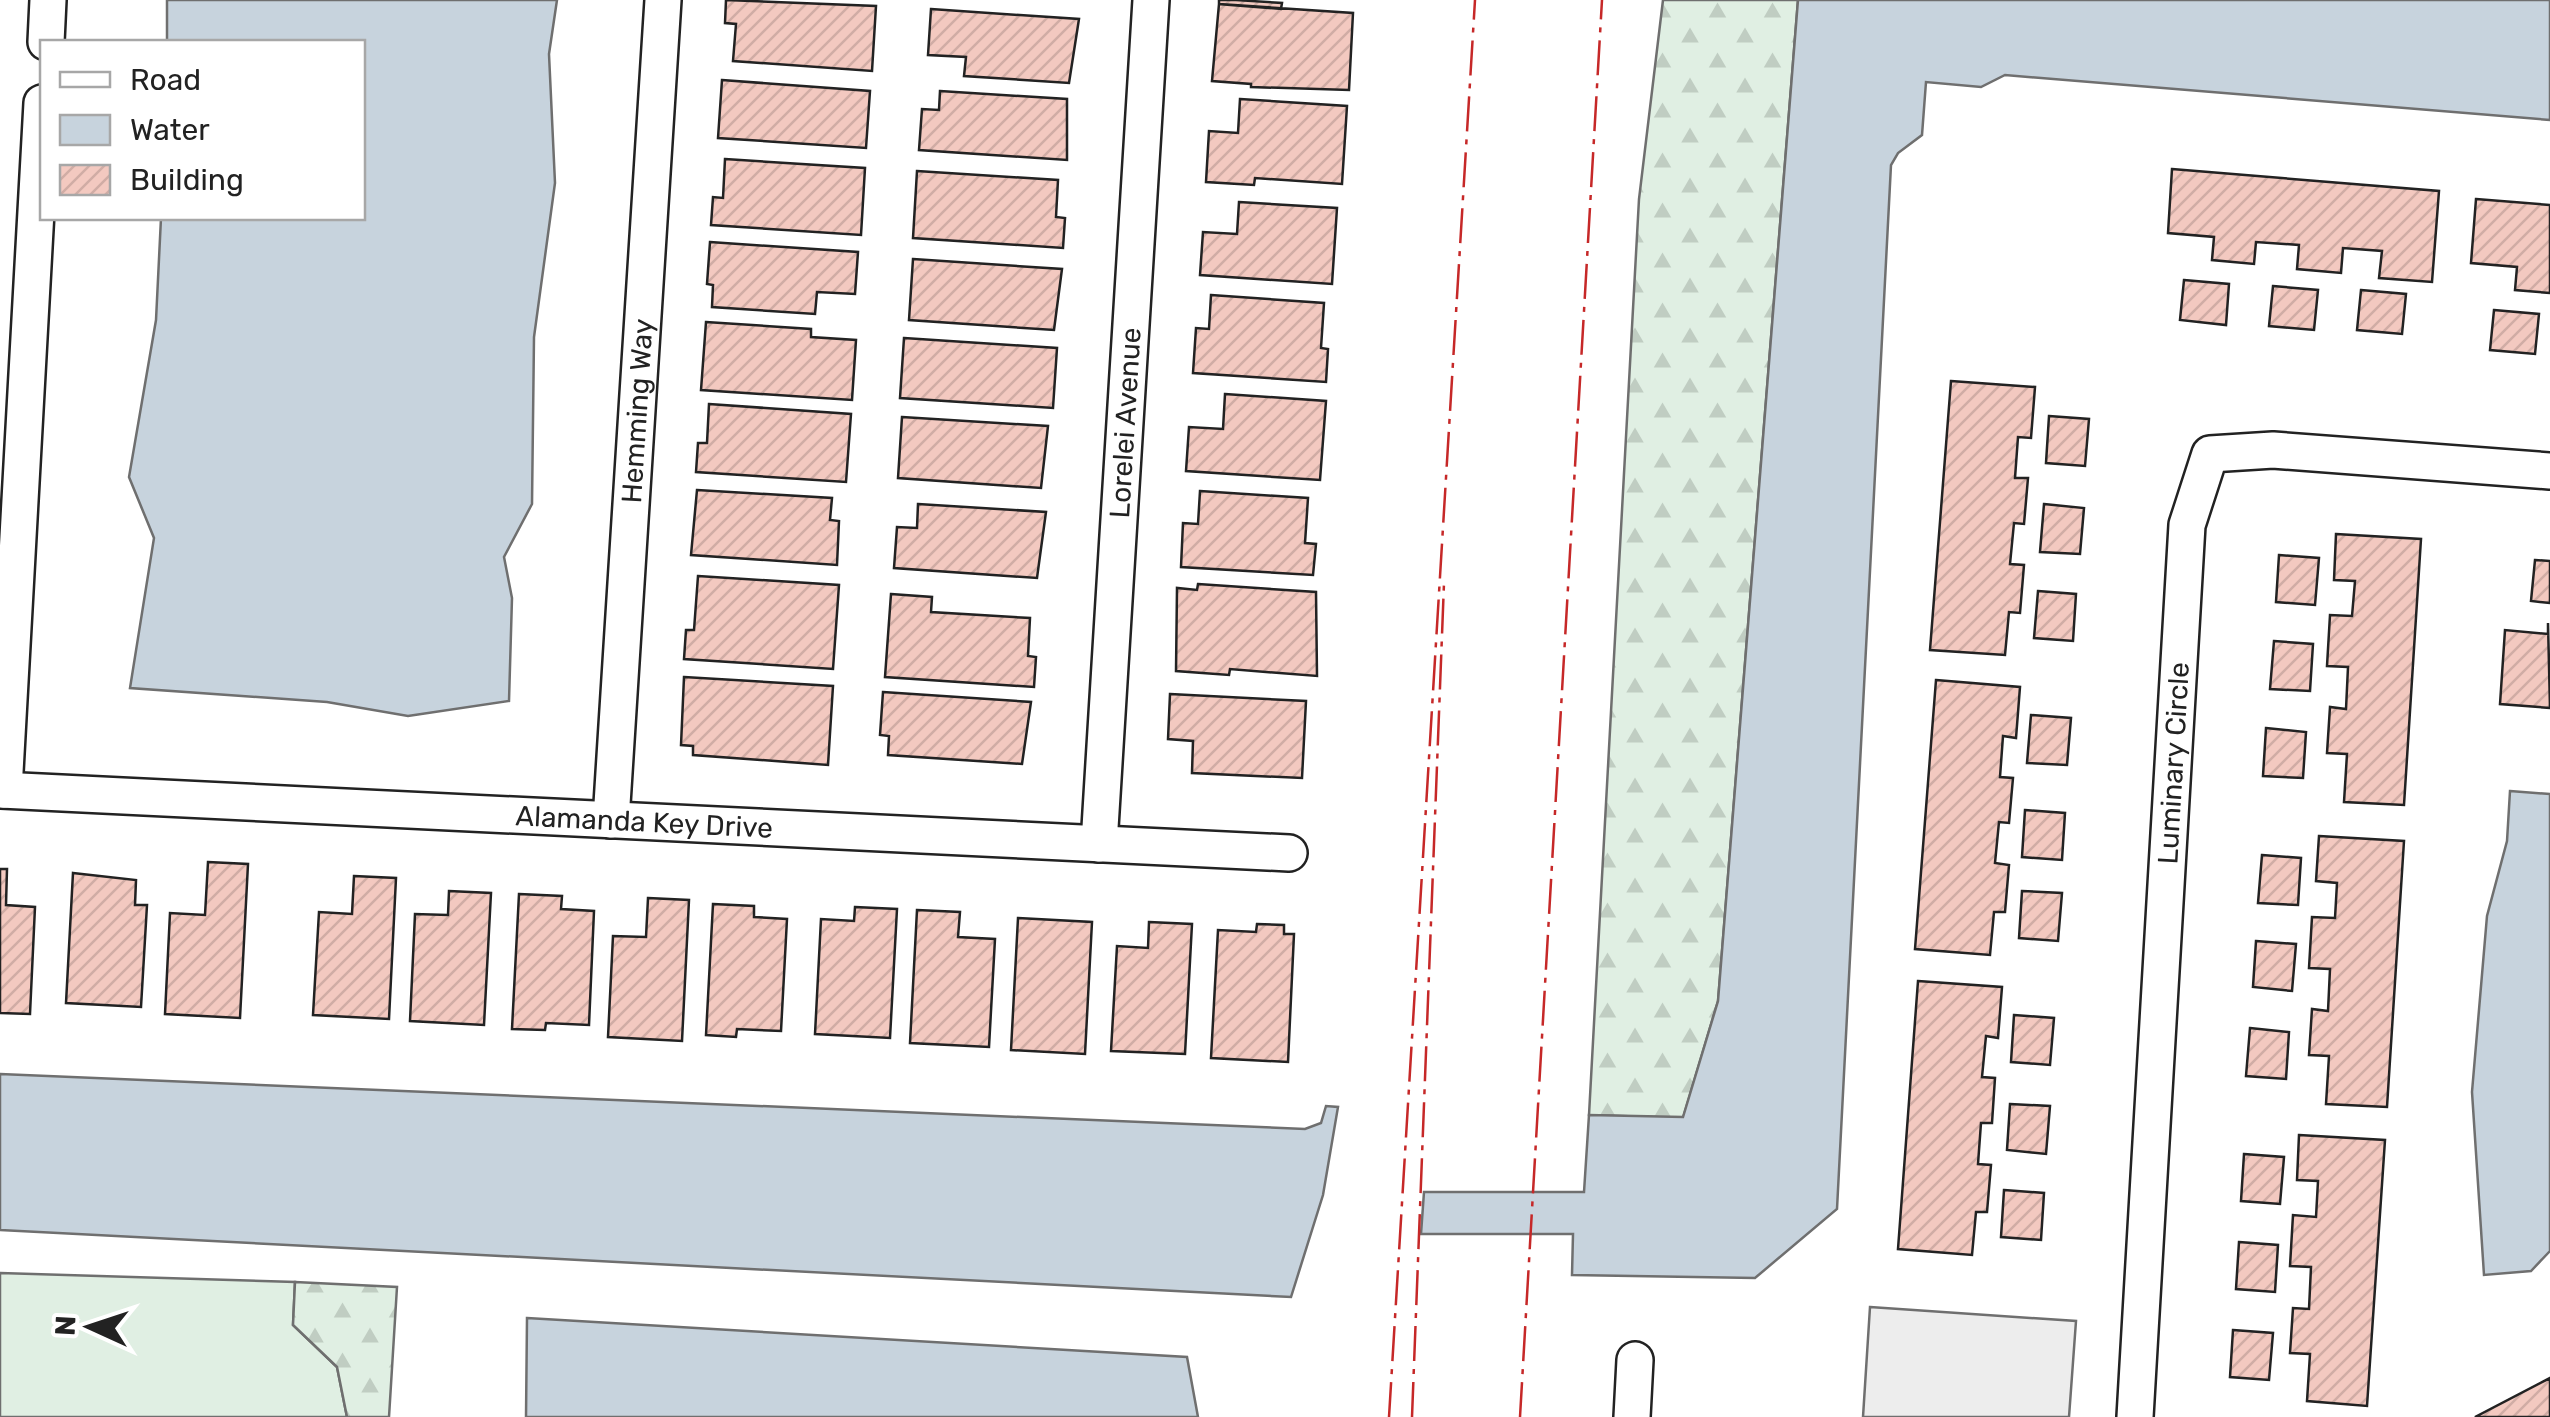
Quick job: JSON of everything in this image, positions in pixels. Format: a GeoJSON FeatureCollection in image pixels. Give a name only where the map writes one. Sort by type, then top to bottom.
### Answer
{"type":"FeatureCollection","features":[{"type":"Feature","properties":{"kind":"street"},"geometry":{"type":"LineString","coordinates":[[46,40],[48,0]]}},
{"type":"Feature","properties":{"kind":"street","name":"Hemming Way"},"geometry":{"type":"LineString","coordinates":[[610,820],[662,0]]}},
{"type":"Feature","properties":{"kind":"street","name":"Lorelei Avenue"},"geometry":{"type":"LineString","coordinates":[[1099,844],[1151,0]]}},
{"type":"Feature","properties":{"kind":"street"},"geometry":{"type":"LineString","coordinates":[[2,790],[40,137]]}},
{"type":"Feature","properties":{"kind":"street","name":"Luminary Circle"},"geometry":{"type":"LineString","coordinates":[[2135,1417],[2188,525],[2210,454],[2273,450],[2550,470]]}},
{"type":"Feature","properties":{"kind":"street","name":"Alamanda Key Drive"},"geometry":{"type":"LineString","coordinates":[[2,790],[1289,853]]}},
{"type":"Feature","properties":{"kind":"street"},"geometry":{"type":"LineString","coordinates":[[1632,1417],[1635,1360]]}},
{"type":"Feature","properties":{"kind":"green space"},"geometry":{"type":"Polygon","coordinates":[[[1663,0],[1798,0],[1718,1001],[1683,1118],[1589,1115],[1639,199],[1663,0]]]}},
{"type":"Feature","properties":{"kind":"green space"},"geometry":{"type":"Polygon","coordinates":[[[0,1273],[295,1282],[293,1325],[337,1367],[347,1417],[0,1417],[0,1273]]]}},
{"type":"Feature","properties":{"kind":"green space"},"geometry":{"type":"Polygon","coordinates":[[[295,1282],[397,1287],[389,1417],[347,1417],[337,1367],[293,1325],[295,1282]]]}},
{"type":"Feature","properties":{"kind":"shaded area"},"geometry":{"type":"Polygon","coordinates":[[[1870,1307],[2076,1321],[2069,1417],[1863,1417],[1870,1307]]]}},
{"type":"Feature","properties":{"kind":"water"},"geometry":{"type":"Polygon","coordinates":[[[167,0],[557,0],[549,54],[555,183],[534,337],[532,504],[504,557],[512,598],[509,701],[408,716],[327,702],[130,688],[154,538],[129,477],[156,320],[161,220],[365,220],[365,40],[167,40],[167,0]]]}},
{"type":"Feature","properties":{"kind":"water"},"geometry":{"type":"Polygon","coordinates":[[[1798,0],[2550,0],[2550,120],[2005,75],[1981,87],[1926,82],[1922,135],[1898,153],[1891,165],[1837,1209],[1755,1278],[1572,1275],[1573,1234],[1421,1234],[1424,1192],[1584,1192],[1589,1115],[1683,1117],[1718,1001],[1798,0]]]}},
{"type":"Feature","properties":{"kind":"water"},"geometry":{"type":"Polygon","coordinates":[[[2510,791],[2550,794],[2550,1251],[2531,1271],[2484,1275],[2472,1092],[2487,916],[2507,841],[2510,791]]]}},
{"type":"Feature","properties":{"kind":"water"},"geometry":{"type":"Polygon","coordinates":[[[0,1074],[1305,1129],[1321,1123],[1326,1106],[1338,1107],[1323,1195],[1291,1297],[0,1230],[0,1074]]]}},
{"type":"Feature","properties":{"kind":"water"},"geometry":{"type":"Polygon","coordinates":[[[527,1318],[1187,1357],[1198,1417],[526,1417],[527,1318]]]}},
{"type":"Feature","properties":{"kind":"building"},"geometry":{"type":"Polygon","coordinates":[[[726,0],[876,6],[872,71],[733,61],[736,24],[725,23],[726,0]]]}},
{"type":"Feature","properties":{"kind":"building"},"geometry":{"type":"Polygon","coordinates":[[[1219,0],[1282,3],[1281,9],[1219,4],[1219,0]]]}},
{"type":"Feature","properties":{"kind":"building"},"geometry":{"type":"Polygon","coordinates":[[[1219,4],[1353,13],[1349,90],[1251,87],[1212,81],[1219,4]]]}},
{"type":"Feature","properties":{"kind":"building"},"geometry":{"type":"Polygon","coordinates":[[[931,9],[1079,19],[1069,83],[964,76],[966,57],[928,55],[931,9]]]}},
{"type":"Feature","properties":{"kind":"building"},"geometry":{"type":"Polygon","coordinates":[[[722,80],[870,91],[866,148],[718,138],[722,80]]]}},
{"type":"Feature","properties":{"kind":"building"},"geometry":{"type":"Polygon","coordinates":[[[940,91],[1067,99],[1067,160],[919,150],[922,109],[939,110],[940,91]]]}},
{"type":"Feature","properties":{"kind":"building"},"geometry":{"type":"Polygon","coordinates":[[[1240,99],[1347,106],[1342,184],[1255,178],[1254,185],[1206,182],[1209,131],[1238,133],[1240,99]]]}},
{"type":"Feature","properties":{"kind":"building"},"geometry":{"type":"Polygon","coordinates":[[[725,159],[865,168],[861,235],[711,225],[713,197],[723,198],[725,159]]]}},
{"type":"Feature","properties":{"kind":"building"},"geometry":{"type":"Polygon","coordinates":[[[2172,169],[2439,191],[2432,282],[2379,278],[2382,251],[2343,248],[2341,273],[2297,269],[2299,245],[2256,242],[2254,264],[2212,260],[2214,237],[2168,233],[2172,169]]]}},
{"type":"Feature","properties":{"kind":"building"},"geometry":{"type":"Polygon","coordinates":[[[917,171],[1058,180],[1056,217],[1065,218],[1063,248],[913,238],[917,171]]]}},
{"type":"Feature","properties":{"kind":"building"},"geometry":{"type":"Polygon","coordinates":[[[2476,199],[2550,205],[2550,293],[2515,290],[2517,267],[2471,263],[2476,199]]]}},
{"type":"Feature","properties":{"kind":"building"},"geometry":{"type":"Polygon","coordinates":[[[1239,202],[1337,208],[1332,284],[1200,275],[1203,232],[1237,234],[1239,202]]]}},
{"type":"Feature","properties":{"kind":"building"},"geometry":{"type":"Polygon","coordinates":[[[710,242],[858,252],[855,294],[817,292],[815,314],[712,307],[713,285],[707,284],[710,242]]]}},
{"type":"Feature","properties":{"kind":"building"},"geometry":{"type":"Polygon","coordinates":[[[913,259],[1062,269],[1054,330],[909,320],[913,259]]]}},
{"type":"Feature","properties":{"kind":"building"},"geometry":{"type":"Polygon","coordinates":[[[2184,280],[2229,284],[2226,325],[2180,320],[2184,280]]]}},
{"type":"Feature","properties":{"kind":"building"},"geometry":{"type":"Polygon","coordinates":[[[2273,286],[2318,290],[2314,330],[2269,326],[2273,286]]]}},
{"type":"Feature","properties":{"kind":"building"},"geometry":{"type":"Polygon","coordinates":[[[2361,290],[2406,294],[2402,334],[2357,330],[2361,290]]]}},
{"type":"Feature","properties":{"kind":"building"},"geometry":{"type":"Polygon","coordinates":[[[1211,295],[1324,303],[1321,348],[1328,349],[1326,382],[1193,373],[1196,328],[1209,329],[1211,295]]]}},
{"type":"Feature","properties":{"kind":"building"},"geometry":{"type":"Polygon","coordinates":[[[2494,310],[2539,314],[2535,354],[2490,350],[2494,310]]]}},
{"type":"Feature","properties":{"kind":"building"},"geometry":{"type":"Polygon","coordinates":[[[706,322],[811,329],[811,337],[856,340],[852,400],[701,390],[706,322]]]}},
{"type":"Feature","properties":{"kind":"building"},"geometry":{"type":"Polygon","coordinates":[[[904,338],[1057,348],[1053,408],[900,398],[904,338]]]}},
{"type":"Feature","properties":{"kind":"building"},"geometry":{"type":"Polygon","coordinates":[[[1951,381],[2035,387],[2031,438],[2018,437],[2015,478],[2028,478],[2024,524],[2014,523],[2010,564],[2024,565],[2020,613],[2009,612],[2005,655],[1930,650],[1951,381]]]}},
{"type":"Feature","properties":{"kind":"building"},"geometry":{"type":"Polygon","coordinates":[[[1225,394],[1326,401],[1320,480],[1186,471],[1189,427],[1223,429],[1225,394]]]}},
{"type":"Feature","properties":{"kind":"building"},"geometry":{"type":"Polygon","coordinates":[[[709,404],[851,414],[846,482],[696,472],[698,443],[707,443],[709,404]]]}},
{"type":"Feature","properties":{"kind":"building"},"geometry":{"type":"Polygon","coordinates":[[[2049,416],[2089,419],[2085,466],[2046,463],[2049,416]]]}},
{"type":"Feature","properties":{"kind":"building"},"geometry":{"type":"Polygon","coordinates":[[[902,417],[1048,426],[1041,488],[898,478],[902,417]]]}},
{"type":"Feature","properties":{"kind":"building"},"geometry":{"type":"Polygon","coordinates":[[[697,490],[832,498],[830,520],[839,521],[837,565],[691,555],[697,490]]]}},
{"type":"Feature","properties":{"kind":"building"},"geometry":{"type":"Polygon","coordinates":[[[1200,491],[1308,498],[1305,543],[1316,544],[1313,575],[1181,567],[1183,523],[1198,524],[1200,491]]]}},
{"type":"Feature","properties":{"kind":"building"},"geometry":{"type":"Polygon","coordinates":[[[918,504],[1046,512],[1037,578],[894,568],[897,527],[917,528],[918,504]]]}},
{"type":"Feature","properties":{"kind":"building"},"geometry":{"type":"Polygon","coordinates":[[[2044,504],[2084,508],[2080,554],[2040,552],[2044,504]]]}},
{"type":"Feature","properties":{"kind":"building"},"geometry":{"type":"Polygon","coordinates":[[[2336,534],[2421,539],[2404,805],[2344,802],[2347,754],[2327,753],[2330,707],[2346,709],[2348,667],[2327,666],[2330,615],[2352,616],[2355,581],[2334,580],[2336,534]]]}},
{"type":"Feature","properties":{"kind":"building"},"geometry":{"type":"Polygon","coordinates":[[[2279,555],[2319,558],[2315,605],[2276,602],[2279,555]]]}},
{"type":"Feature","properties":{"kind":"building"},"geometry":{"type":"Polygon","coordinates":[[[2535,560],[2550,561],[2550,603],[2531,601],[2535,560]]]}},
{"type":"Feature","properties":{"kind":"building"},"geometry":{"type":"Polygon","coordinates":[[[698,576],[839,585],[833,669],[684,659],[686,630],[694,630],[698,576]]]}},
{"type":"Feature","properties":{"kind":"building"},"geometry":{"type":"Polygon","coordinates":[[[1198,584],[1316,592],[1317,676],[1230,669],[1229,675],[1176,671],[1177,588],[1197,590],[1198,584]]]}},
{"type":"Feature","properties":{"kind":"building"},"geometry":{"type":"Polygon","coordinates":[[[2038,591],[2076,594],[2073,641],[2034,638],[2038,591]]]}},
{"type":"Feature","properties":{"kind":"building"},"geometry":{"type":"Polygon","coordinates":[[[891,594],[932,597],[931,612],[1030,618],[1028,656],[1036,657],[1034,687],[885,677],[891,594]]]}},
{"type":"Feature","properties":{"kind":"building"},"geometry":{"type":"Polygon","coordinates":[[[2548,623],[2550,708],[2500,704],[2505,630],[2548,634],[2548,623]]]}},
{"type":"Feature","properties":{"kind":"building"},"geometry":{"type":"Polygon","coordinates":[[[2274,641],[2313,644],[2310,691],[2270,689],[2274,641]]]}},
{"type":"Feature","properties":{"kind":"building"},"geometry":{"type":"Polygon","coordinates":[[[684,677],[833,686],[828,765],[693,755],[693,746],[681,745],[684,677]]]}},
{"type":"Feature","properties":{"kind":"building"},"geometry":{"type":"Polygon","coordinates":[[[1936,680],[2020,687],[2016,738],[2003,736],[2000,777],[2013,778],[2009,823],[1999,822],[1995,863],[2009,865],[2005,912],[1994,912],[1990,955],[1915,949],[1936,680]]]}},
{"type":"Feature","properties":{"kind":"building"},"geometry":{"type":"Polygon","coordinates":[[[883,692],[1031,702],[1022,764],[888,755],[889,736],[880,735],[883,692]]]}},
{"type":"Feature","properties":{"kind":"building"},"geometry":{"type":"Polygon","coordinates":[[[1170,694],[1306,701],[1302,778],[1192,773],[1193,741],[1168,739],[1170,694]]]}},
{"type":"Feature","properties":{"kind":"building"},"geometry":{"type":"Polygon","coordinates":[[[2031,715],[2071,718],[2067,765],[2027,763],[2031,715]]]}},
{"type":"Feature","properties":{"kind":"building"},"geometry":{"type":"Polygon","coordinates":[[[2266,728],[2306,732],[2303,778],[2263,776],[2266,728]]]}},
{"type":"Feature","properties":{"kind":"building"},"geometry":{"type":"Polygon","coordinates":[[[2025,810],[2065,813],[2062,860],[2022,857],[2025,810]]]}},
{"type":"Feature","properties":{"kind":"building"},"geometry":{"type":"Polygon","coordinates":[[[2319,836],[2404,841],[2387,1107],[2326,1104],[2329,1056],[2309,1055],[2312,1009],[2328,1011],[2330,969],[2309,968],[2312,917],[2335,918],[2337,883],[2316,881],[2319,836]]]}},
{"type":"Feature","properties":{"kind":"building"},"geometry":{"type":"Polygon","coordinates":[[[2262,855],[2301,858],[2298,905],[2258,903],[2262,855]]]}},
{"type":"Feature","properties":{"kind":"building"},"geometry":{"type":"Polygon","coordinates":[[[208,862],[248,864],[240,1018],[165,1014],[170,913],[205,915],[208,862]]]}},
{"type":"Feature","properties":{"kind":"building"},"geometry":{"type":"Polygon","coordinates":[[[0,869],[7,869],[6,905],[35,907],[30,1014],[0,1013],[0,869]]]}},
{"type":"Feature","properties":{"kind":"building"},"geometry":{"type":"Polygon","coordinates":[[[73,873],[136,880],[135,905],[147,905],[141,1007],[66,1003],[73,873]]]}},
{"type":"Feature","properties":{"kind":"building"},"geometry":{"type":"Polygon","coordinates":[[[354,876],[396,878],[389,1019],[313,1015],[319,912],[352,914],[354,876]]]}},
{"type":"Feature","properties":{"kind":"building"},"geometry":{"type":"Polygon","coordinates":[[[449,891],[491,893],[484,1025],[410,1021],[415,914],[448,915],[449,891]]]}},
{"type":"Feature","properties":{"kind":"building"},"geometry":{"type":"Polygon","coordinates":[[[2022,891],[2062,893],[2058,941],[2019,938],[2022,891]]]}},
{"type":"Feature","properties":{"kind":"building"},"geometry":{"type":"Polygon","coordinates":[[[519,894],[562,896],[561,909],[594,911],[589,1025],[546,1023],[545,1030],[512,1029],[519,894]]]}},
{"type":"Feature","properties":{"kind":"building"},"geometry":{"type":"Polygon","coordinates":[[[648,898],[689,900],[682,1041],[608,1037],[613,936],[646,937],[648,898]]]}},
{"type":"Feature","properties":{"kind":"building"},"geometry":{"type":"Polygon","coordinates":[[[713,904],[754,906],[754,917],[787,919],[781,1031],[737,1029],[736,1037],[706,1035],[713,904]]]}},
{"type":"Feature","properties":{"kind":"building"},"geometry":{"type":"Polygon","coordinates":[[[855,907],[897,909],[890,1038],[815,1034],[821,919],[854,921],[855,907]]]}},
{"type":"Feature","properties":{"kind":"building"},"geometry":{"type":"Polygon","coordinates":[[[917,910],[960,912],[958,937],[995,939],[989,1047],[910,1043],[917,910]]]}},
{"type":"Feature","properties":{"kind":"building"},"geometry":{"type":"Polygon","coordinates":[[[1018,918],[1092,922],[1085,1054],[1011,1050],[1018,918]]]}},
{"type":"Feature","properties":{"kind":"building"},"geometry":{"type":"Polygon","coordinates":[[[1149,922],[1192,924],[1185,1054],[1111,1051],[1117,946],[1148,948],[1149,922]]]}},
{"type":"Feature","properties":{"kind":"building"},"geometry":{"type":"Polygon","coordinates":[[[1257,924],[1284,925],[1284,934],[1294,934],[1288,1062],[1211,1058],[1218,930],[1256,932],[1257,924]]]}},
{"type":"Feature","properties":{"kind":"building"},"geometry":{"type":"Polygon","coordinates":[[[2256,941],[2296,944],[2292,991],[2253,987],[2256,941]]]}},
{"type":"Feature","properties":{"kind":"building"},"geometry":{"type":"Polygon","coordinates":[[[1918,981],[2002,987],[1998,1038],[1986,1036],[1982,1077],[1995,1078],[1992,1123],[1981,1123],[1978,1164],[1991,1165],[1987,1212],[1976,1212],[1972,1255],[1898,1249],[1918,981]]]}},
{"type":"Feature","properties":{"kind":"building"},"geometry":{"type":"Polygon","coordinates":[[[2014,1015],[2054,1018],[2050,1065],[2011,1062],[2014,1015]]]}},
{"type":"Feature","properties":{"kind":"building"},"geometry":{"type":"Polygon","coordinates":[[[2250,1028],[2289,1032],[2286,1079],[2246,1076],[2250,1028]]]}},
{"type":"Feature","properties":{"kind":"building"},"geometry":{"type":"Polygon","coordinates":[[[2010,1104],[2050,1106],[2046,1154],[2007,1150],[2010,1104]]]}},
{"type":"Feature","properties":{"kind":"building"},"geometry":{"type":"Polygon","coordinates":[[[2299,1135],[2385,1140],[2367,1406],[2307,1401],[2310,1354],[2290,1353],[2293,1308],[2309,1309],[2311,1267],[2290,1266],[2293,1215],[2316,1217],[2318,1181],[2297,1180],[2299,1135]]]}},
{"type":"Feature","properties":{"kind":"building"},"geometry":{"type":"Polygon","coordinates":[[[2244,1154],[2284,1157],[2280,1204],[2241,1201],[2244,1154]]]}},
{"type":"Feature","properties":{"kind":"building"},"geometry":{"type":"Polygon","coordinates":[[[2004,1190],[2044,1193],[2041,1240],[2001,1237],[2004,1190]]]}},
{"type":"Feature","properties":{"kind":"building"},"geometry":{"type":"Polygon","coordinates":[[[2239,1242],[2278,1245],[2275,1292],[2236,1289],[2239,1242]]]}},
{"type":"Feature","properties":{"kind":"building"},"geometry":{"type":"Polygon","coordinates":[[[2233,1330],[2273,1333],[2269,1380],[2230,1377],[2233,1330]]]}},
{"type":"Feature","properties":{"kind":"building"},"geometry":{"type":"Polygon","coordinates":[[[2550,1378],[2550,1417],[2475,1417],[2550,1378]]]}},
{"type":"Feature","properties":{"kind":"power"},"geometry":{"type":"LineString","coordinates":[[1389,1417],[1475,0]]}},
{"type":"Feature","properties":{"kind":"power"},"geometry":{"type":"LineString","coordinates":[[1520,1417],[1602,0]]}},
{"type":"Feature","properties":{"kind":"power"},"geometry":{"type":"LineString","coordinates":[[1412,1417],[1444,583]]}}]}
